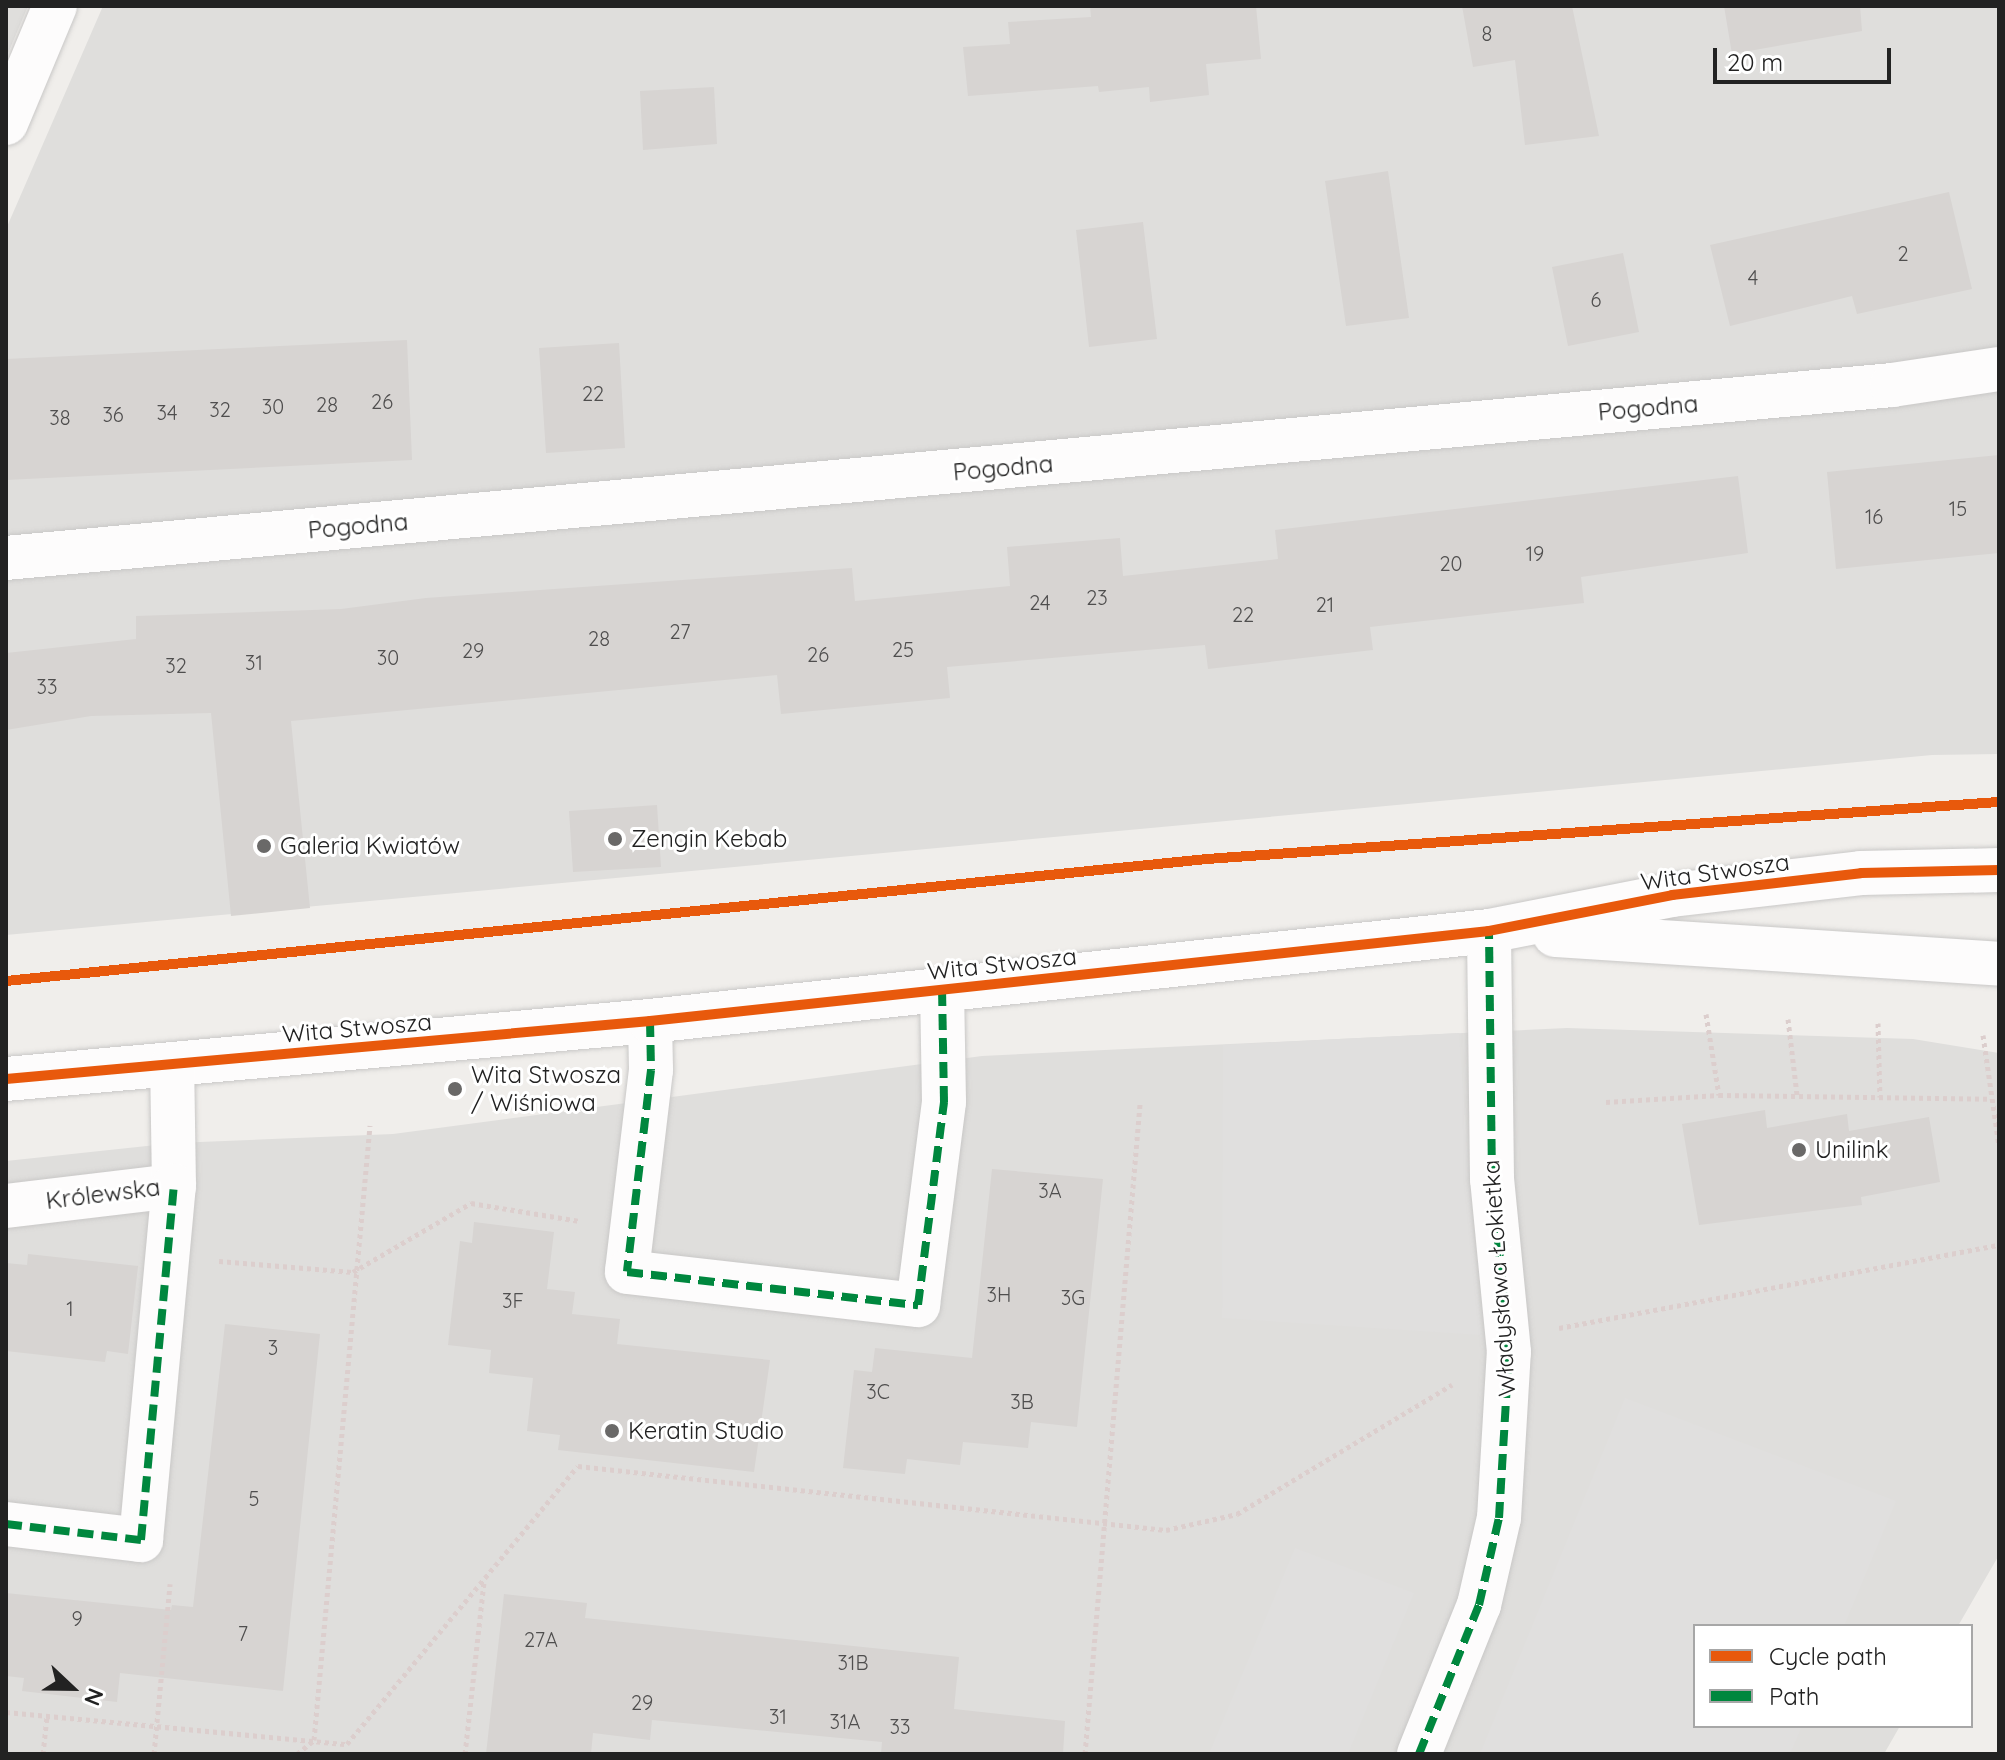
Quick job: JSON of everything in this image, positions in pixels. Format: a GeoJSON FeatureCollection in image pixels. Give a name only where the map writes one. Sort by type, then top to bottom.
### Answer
{"type":"FeatureCollection","features":[{"type":"Feature","properties":{"kind":"street"},"geometry":{"type":"LineString","coordinates":[[6,123],[55,6]]}},
{"type":"Feature","properties":{"kind":"street","name":"Pogodna"},"geometry":{"type":"LineString","coordinates":[[6,558],[1892,385],[1999,369]]}},
{"type":"Feature","properties":{"kind":"street","name":"Wita Stwosza"},"geometry":{"type":"LineString","coordinates":[[6,1079],[650,1021],[1489,931],[1672,895],[1861,873],[1999,870]]}},
{"type":"Feature","properties":{"kind":"street","name":"Wita Stwosza"},"geometry":{"type":"LineString","coordinates":[[1489,931],[1999,964]]}},
{"type":"Feature","properties":{"kind":"street","name":"Władysława Łokietka"},"geometry":{"type":"LineString","coordinates":[[1419,1754],[1479,1605],[1499,1518],[1509,1352],[1492,1179],[1489,931]]}},
{"type":"Feature","properties":{"kind":"street"},"geometry":{"type":"LineString","coordinates":[[650,1021],[627,1272],[918,1305],[944,1102],[942,991]]}},
{"type":"Feature","properties":{"kind":"street","name":"Królewska"},"geometry":{"type":"LineString","coordinates":[[6,1206],[174,1186],[172,1065]]}},
{"type":"Feature","properties":{"kind":"street"},"geometry":{"type":"LineString","coordinates":[[6,1524],[141,1540],[174,1186]]}},
{"type":"Feature","properties":{"kind":"path"},"geometry":{"type":"LineString","coordinates":[[1706,1014],[1719,1095]]}},
{"type":"Feature","properties":{"kind":"path"},"geometry":{"type":"LineString","coordinates":[[1788,1019],[1797,1095]]}},
{"type":"Feature","properties":{"kind":"path"},"geometry":{"type":"LineString","coordinates":[[1878,1023],[1880,1097]]}},
{"type":"Feature","properties":{"kind":"path"},"geometry":{"type":"LineString","coordinates":[[1983,1035],[1999,1146]]}},
{"type":"Feature","properties":{"kind":"path"},"geometry":{"type":"LineString","coordinates":[[1606,1102],[1719,1095],[1990,1099]]}},
{"type":"Feature","properties":{"kind":"path"},"geometry":{"type":"LineString","coordinates":[[1085,1754],[1140,1104]]}},
{"type":"Feature","properties":{"kind":"path"},"geometry":{"type":"LineString","coordinates":[[297,1754],[314,1740],[353,1272],[370,1126]]}},
{"type":"Feature","properties":{"kind":"path"},"geometry":{"type":"LineString","coordinates":[[168,1256],[353,1272],[471,1203],[632,1229]]}},
{"type":"Feature","properties":{"kind":"path"},"geometry":{"type":"LineString","coordinates":[[6,1712],[347,1744],[578,1466],[1106,1526],[1166,1530],[1237,1514],[1544,1331],[1999,1245]]}},
{"type":"Feature","properties":{"kind":"path"},"geometry":{"type":"LineString","coordinates":[[154,1754],[170,1577],[155,1576]]}},
{"type":"Feature","properties":{"kind":"path"},"geometry":{"type":"LineString","coordinates":[[465,1754],[484,1581]]}},
{"type":"Feature","properties":{"kind":"path"},"geometry":{"type":"LineString","coordinates":[[43,1754],[47,1715]]}},
{"type":"Feature","properties":{"kind":"shaded area"},"geometry":{"type":"Polygon","coordinates":[[[6,6],[28,6],[6,58],[6,6]]]}},
{"type":"Feature","properties":{"kind":"shaded area"},"geometry":{"type":"Polygon","coordinates":[[[103,6],[1999,6],[1999,754],[1932,755],[6,935],[6,229],[103,6]]]}},
{"type":"Feature","properties":{"kind":"shaded area"},"geometry":{"type":"Polygon","coordinates":[[[1567,1028],[1913,1039],[1999,1053],[1999,1555],[1959,1624],[1693,1624],[1693,1728],[1899,1728],[1884,1754],[6,1754],[6,1161],[175,1143],[393,1134],[982,1056],[1567,1028]]]}},
{"type":"Feature","properties":{"kind":"shaded area"},"geometry":{"type":"Polygon","coordinates":[[[1459,1033],[1481,1335],[1222,1318],[1223,1045],[1459,1033]]]}},
{"type":"Feature","properties":{"kind":"shaded area"},"geometry":{"type":"Polygon","coordinates":[[[1625,1398],[1896,1501],[1845,1624],[1693,1624],[1693,1728],[1801,1728],[1790,1754],[1480,1754],[1625,1398]]]}},
{"type":"Feature","properties":{"kind":"shaded area"},"geometry":{"type":"Polygon","coordinates":[[[1295,1548],[1414,1593],[1348,1754],[1209,1754],[1295,1548]]]}},
{"type":"Feature","properties":{"kind":"building"},"geometry":{"type":"Polygon","coordinates":[[[1090,6],[1256,6],[1261,59],[1206,64],[1209,95],[1150,102],[1149,87],[1099,92],[1098,86],[968,96],[963,47],[1010,44],[1008,22],[1091,17],[1090,6]]]}},
{"type":"Feature","properties":{"kind":"building"},"geometry":{"type":"Polygon","coordinates":[[[1462,6],[1572,6],[1599,136],[1525,145],[1515,60],[1473,67],[1462,6]]]}},
{"type":"Feature","properties":{"kind":"building"},"geometry":{"type":"Polygon","coordinates":[[[1724,6],[1860,6],[1862,31],[1732,54],[1724,6]]]}},
{"type":"Feature","properties":{"kind":"building"},"geometry":{"type":"Polygon","coordinates":[[[714,87],[717,144],[643,150],[640,91],[714,87]]]}},
{"type":"Feature","properties":{"kind":"building"},"geometry":{"type":"Polygon","coordinates":[[[1388,171],[1409,318],[1346,326],[1325,181],[1388,171]]]}},
{"type":"Feature","properties":{"kind":"building"},"geometry":{"type":"Polygon","coordinates":[[[1949,192],[1972,289],[1857,314],[1852,296],[1730,326],[1710,245],[1949,192]]]}},
{"type":"Feature","properties":{"kind":"building"},"geometry":{"type":"Polygon","coordinates":[[[1143,222],[1157,339],[1089,347],[1076,230],[1143,222]]]}},
{"type":"Feature","properties":{"kind":"building"},"geometry":{"type":"Polygon","coordinates":[[[1623,253],[1639,332],[1568,346],[1552,267],[1623,253]]]}},
{"type":"Feature","properties":{"kind":"building"},"geometry":{"type":"Polygon","coordinates":[[[407,340],[412,460],[6,480],[6,359],[407,340]]]}},
{"type":"Feature","properties":{"kind":"building"},"geometry":{"type":"Polygon","coordinates":[[[619,343],[625,448],[546,453],[539,348],[619,343]]]}},
{"type":"Feature","properties":{"kind":"building"},"geometry":{"type":"Polygon","coordinates":[[[1999,455],[1999,553],[1836,569],[1827,472],[1999,455]]]}},
{"type":"Feature","properties":{"kind":"building"},"geometry":{"type":"Polygon","coordinates":[[[1738,476],[1748,553],[1581,577],[1584,603],[1370,627],[1373,650],[1208,669],[1205,645],[947,667],[950,698],[781,714],[777,675],[291,721],[310,908],[231,916],[211,713],[91,716],[6,730],[6,653],[136,639],[136,616],[341,609],[426,598],[852,568],[855,601],[1010,586],[1007,547],[1120,538],[1123,576],[1278,559],[1275,530],[1738,476]]]}},
{"type":"Feature","properties":{"kind":"building","name":"Zengin Kebab"},"geometry":{"type":"Polygon","coordinates":[[[657,805],[661,867],[573,872],[569,811],[657,805]]]}},
{"type":"Feature","properties":{"kind":"building"},"geometry":{"type":"Polygon","coordinates":[[[1765,1110],[1767,1128],[1847,1114],[1849,1131],[1929,1117],[1940,1182],[1861,1197],[1862,1205],[1699,1225],[1682,1124],[1765,1110]]]}},
{"type":"Feature","properties":{"kind":"building"},"geometry":{"type":"Polygon","coordinates":[[[992,1169],[1103,1179],[1077,1427],[1031,1422],[1028,1448],[963,1442],[960,1465],[907,1459],[905,1474],[843,1468],[854,1370],[872,1372],[875,1348],[972,1358],[992,1169]]]}},
{"type":"Feature","properties":{"kind":"building"},"geometry":{"type":"Polygon","coordinates":[[[474,1222],[554,1232],[547,1289],[575,1292],[572,1314],[620,1319],[617,1344],[770,1360],[754,1472],[558,1450],[560,1435],[527,1431],[533,1378],[489,1373],[491,1350],[448,1345],[460,1241],[472,1243],[474,1222]]]}},
{"type":"Feature","properties":{"kind":"building"},"geometry":{"type":"Polygon","coordinates":[[[28,1254],[138,1266],[128,1354],[107,1351],[105,1362],[6,1351],[6,1263],[27,1265],[28,1254]]]}},
{"type":"Feature","properties":{"kind":"building"},"geometry":{"type":"Polygon","coordinates":[[[225,1324],[320,1334],[283,1691],[120,1673],[117,1702],[22,1691],[24,1678],[6,1676],[6,1593],[171,1610],[172,1605],[193,1607],[225,1324]]]}},
{"type":"Feature","properties":{"kind":"building"},"geometry":{"type":"Polygon","coordinates":[[[504,1594],[587,1603],[585,1618],[959,1657],[954,1709],[1065,1721],[1063,1754],[881,1754],[882,1742],[652,1720],[650,1740],[593,1733],[591,1754],[486,1754],[504,1594]]]}},
{"type":"Feature","properties":{"kind":"marked path"},"geometry":{"type":"LineString","coordinates":[[1419,1754],[1479,1605],[1499,1518],[1509,1352],[1492,1179],[1489,931]]}},
{"type":"Feature","properties":{"kind":"marked path"},"geometry":{"type":"LineString","coordinates":[[650,1021],[651,1070],[627,1272],[918,1305],[944,1102],[942,991]]}},
{"type":"Feature","properties":{"kind":"marked path"},"geometry":{"type":"LineString","coordinates":[[6,1524],[141,1540],[174,1186]]}},
{"type":"Feature","properties":{"kind":"cycle path"},"geometry":{"type":"LineString","coordinates":[[6,981],[1207,859],[1999,802]]}},
{"type":"Feature","properties":{"kind":"cycle path"},"geometry":{"type":"LineString","coordinates":[[6,1079],[650,1021],[1489,931],[1672,895],[1861,873],[1999,870]]}},
{"type":"Feature","properties":{"kind":"place","name":"Zengin Kebab"},"geometry":{"type":"Point","coordinates":[615,839]}},
{"type":"Feature","properties":{"kind":"place","name":"Galeria Kwiatów"},"geometry":{"type":"Point","coordinates":[264,846]}},
{"type":"Feature","properties":{"kind":"place","name":"Wita Stwosza / Wiśniowa"},"geometry":{"type":"Point","coordinates":[455,1089]}},
{"type":"Feature","properties":{"kind":"place","name":"Unilink"},"geometry":{"type":"Point","coordinates":[1799,1150]}},
{"type":"Feature","properties":{"kind":"place","name":"Keratin Studio"},"geometry":{"type":"Point","coordinates":[612,1431]}}]}
